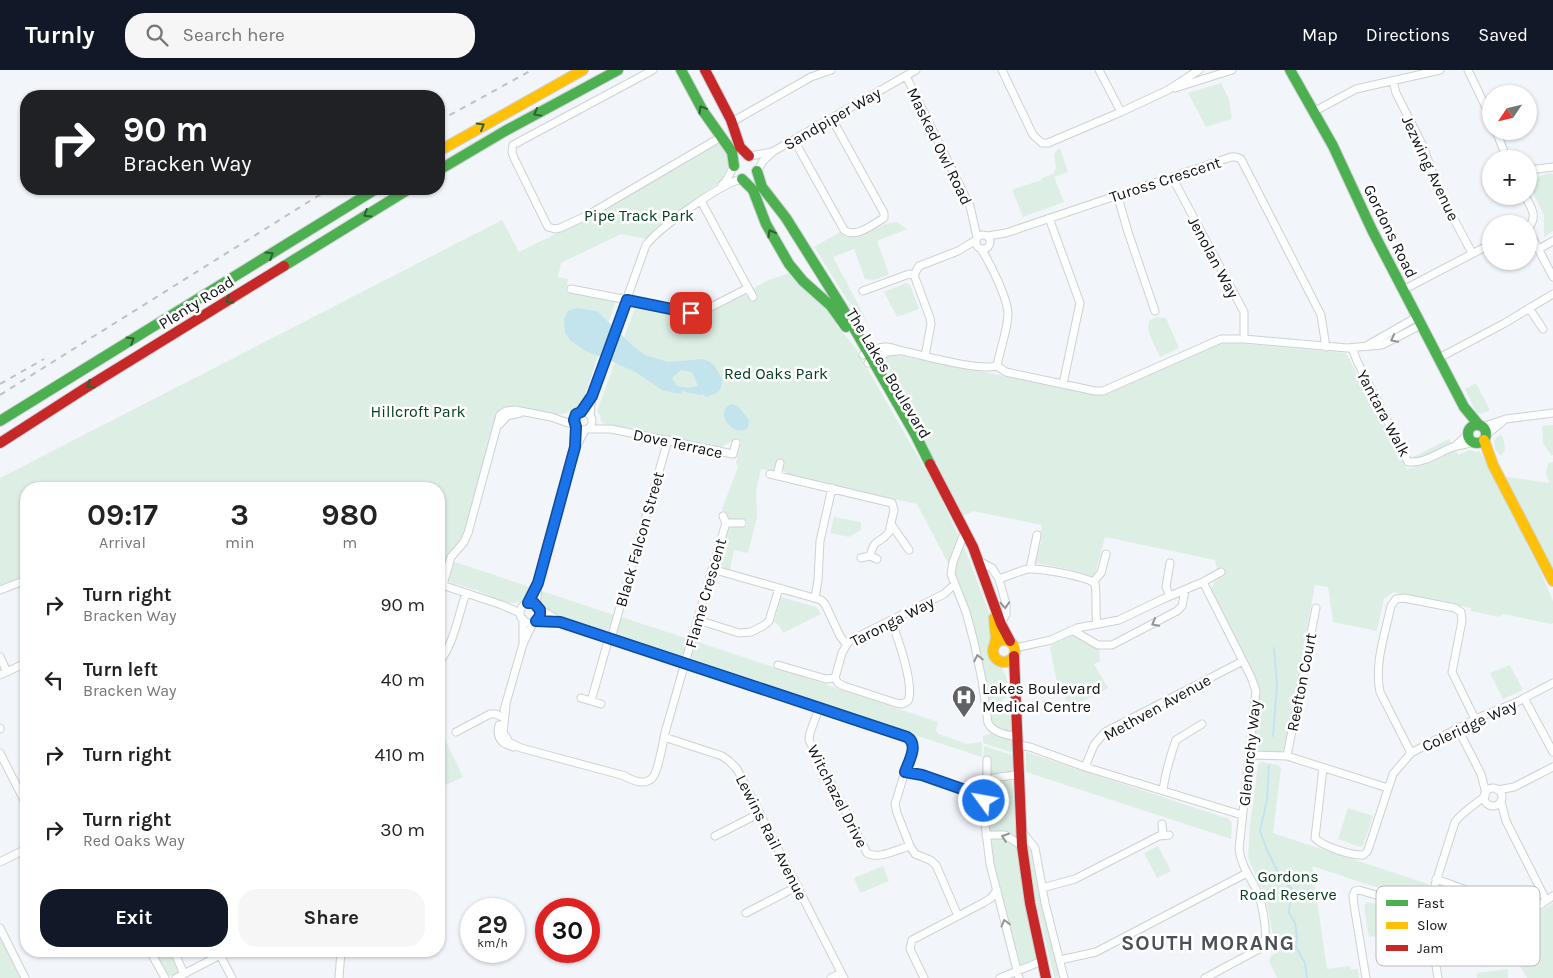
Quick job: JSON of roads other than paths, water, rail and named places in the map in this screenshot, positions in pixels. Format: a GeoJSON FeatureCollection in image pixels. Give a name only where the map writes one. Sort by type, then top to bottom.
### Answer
{"type":"FeatureCollection","features":[{"type":"Feature","properties":{"kind":"main road"},"geometry":{"type":"LineString","coordinates":[[445,148],[583,70]]}},
{"type":"Feature","properties":{"kind":"main road"},"geometry":{"type":"LineString","coordinates":[[445,166],[504,131],[618,70]]}},
{"type":"Feature","properties":{"kind":"main road"},"geometry":{"type":"LineString","coordinates":[[681,70],[704,111],[732,152],[735,174],[741,179],[753,178],[758,171],[756,160],[740,148],[732,122],[705,70]]}},
{"type":"Feature","properties":{"kind":"main road","name":"Gordons Road"},"geometry":{"type":"LineString","coordinates":[[1290,70],[1346,172],[1372,230],[1553,581]]}},
{"type":"Feature","properties":{"kind":"main road"},"geometry":{"type":"LineString","coordinates":[[721,137],[727,125],[732,122]]}},
{"type":"Feature","properties":{"kind":"main road"},"geometry":{"type":"LineString","coordinates":[[734,166],[741,156],[750,156]]}},
{"type":"Feature","properties":{"kind":"main road","name":"The Lakes Boulevard"},"geometry":{"type":"LineString","coordinates":[[758,171],[762,187],[784,214],[818,270],[908,434],[966,531],[979,561],[1000,624],[1013,648]]}},
{"type":"Feature","properties":{"kind":"main road","name":"The Lakes Boulevard"},"geometry":{"type":"LineString","coordinates":[[741,179],[753,190],[766,224],[789,264],[838,315],[868,358]]}},
{"type":"Feature","properties":{"kind":"main road","name":"Plenty Road"},"geometry":{"type":"LineString","coordinates":[[0,421],[366,195]]}},
{"type":"Feature","properties":{"kind":"main road","name":"Plenty Road"},"geometry":{"type":"LineString","coordinates":[[0,443],[84,389],[399,195]]}},
{"type":"Feature","properties":{"kind":"main road"},"geometry":{"type":"LineString","coordinates":[[810,288],[818,283],[820,276],[818,270]]}},
{"type":"Feature","properties":{"kind":"main road","name":"The Lakes Boulevard"},"geometry":{"type":"LineString","coordinates":[[952,508],[992,612],[996,634],[994,647]]}},
{"type":"Feature","properties":{"kind":"main road"},"geometry":{"type":"LineString","coordinates":[[1013,648],[1003,640],[996,643],[994,647],[995,656],[1008,671],[1013,683]]}},
{"type":"Feature","properties":{"kind":"main road"},"geometry":{"type":"LineString","coordinates":[[1000,660],[1006,661],[1013,648]]}},
{"type":"Feature","properties":{"kind":"main road"},"geometry":{"type":"LineString","coordinates":[[1013,648],[1020,829],[1030,908],[1046,978]]}},
{"type":"Feature","properties":{"kind":"main road"},"geometry":{"type":"LineString","coordinates":[[1025,867],[1051,978]]}},
{"type":"Feature","properties":{"kind":"street"},"geometry":{"type":"LineString","coordinates":[[641,77],[645,70]]}},
{"type":"Feature","properties":{"kind":"street"},"geometry":{"type":"LineString","coordinates":[[653,70],[513,145],[514,158],[548,228],[555,229],[572,223],[601,208],[721,137]]}},
{"type":"Feature","properties":{"kind":"street"},"geometry":{"type":"LineString","coordinates":[[732,122],[811,77],[831,70]]}},
{"type":"Feature","properties":{"kind":"street","name":"Sandpiper Way"},"geometry":{"type":"LineString","coordinates":[[758,171],[763,161],[774,151],[916,70]]}},
{"type":"Feature","properties":{"kind":"street"},"geometry":{"type":"LineString","coordinates":[[1002,70],[1028,122],[1043,141],[1070,133],[1168,90],[1232,70]]}},
{"type":"Feature","properties":{"kind":"street"},"geometry":{"type":"LineString","coordinates":[[1099,70],[1121,112]]}},
{"type":"Feature","properties":{"kind":"street"},"geometry":{"type":"LineString","coordinates":[[1168,90],[1191,72],[1199,70]]}},
{"type":"Feature","properties":{"kind":"street"},"geometry":{"type":"LineString","coordinates":[[1314,111],[1356,89],[1392,81],[1410,73],[1440,70]]}},
{"type":"Feature","properties":{"kind":"street"},"geometry":{"type":"LineString","coordinates":[[1468,70],[1482,99]]}},
{"type":"Feature","properties":{"kind":"street"},"geometry":{"type":"LineString","coordinates":[[1191,72],[1196,82]]}},
{"type":"Feature","properties":{"kind":"street","name":"Masked Owl Road"},"geometry":{"type":"LineString","coordinates":[[906,76],[952,168],[983,242]]}},
{"type":"Feature","properties":{"kind":"street","name":"Jezwing Avenue"},"geometry":{"type":"LineString","coordinates":[[1392,81],[1396,93],[1423,146],[1439,191],[1472,254]]}},
{"type":"Feature","properties":{"kind":"street"},"geometry":{"type":"LineString","coordinates":[[794,140],[844,230],[853,234],[866,229],[884,218],[884,213],[832,119]]}},
{"type":"Feature","properties":{"kind":"street","name":"Sandpiper Way"},"geometry":{"type":"LineString","coordinates":[[750,156],[774,151]]}},
{"type":"Feature","properties":{"kind":"street","name":"Tuross Crescent"},"geometry":{"type":"LineString","coordinates":[[914,275],[919,266],[1006,233],[1117,194],[1236,156],[1241,159],[1322,315],[1326,347]]}},
{"type":"Feature","properties":{"kind":"street"},"geometry":{"type":"LineString","coordinates":[[718,189],[734,166]]}},
{"type":"Feature","properties":{"kind":"street"},"geometry":{"type":"LineString","coordinates":[[1537,169],[1553,167]]}},
{"type":"Feature","properties":{"kind":"street","name":"Jenolan Way"},"geometry":{"type":"LineString","coordinates":[[1172,177],[1244,312],[1244,339]]}},
{"type":"Feature","properties":{"kind":"street"},"geometry":{"type":"LineString","coordinates":[[575,447],[591,425],[592,396],[638,270],[650,246],[669,224],[718,189],[741,179]]}},
{"type":"Feature","properties":{"kind":"street"},"geometry":{"type":"LineString","coordinates":[[1117,194],[1155,311]]}},
{"type":"Feature","properties":{"kind":"street"},"geometry":{"type":"LineString","coordinates":[[701,201],[753,297]]}},
{"type":"Feature","properties":{"kind":"street"},"geometry":{"type":"LineString","coordinates":[[1049,218],[1080,303],[1063,384]]}},
{"type":"Feature","properties":{"kind":"street"},"geometry":{"type":"LineString","coordinates":[[1539,249],[1553,241]]}},
{"type":"Feature","properties":{"kind":"street"},"geometry":{"type":"LineString","coordinates":[[983,242],[1007,306],[1008,315],[997,366]]}},
{"type":"Feature","properties":{"kind":"street"},"geometry":{"type":"LineString","coordinates":[[1537,245],[1553,277]]}},
{"type":"Feature","properties":{"kind":"street"},"geometry":{"type":"LineString","coordinates":[[1403,290],[1482,249]]}},
{"type":"Feature","properties":{"kind":"street"},"geometry":{"type":"LineString","coordinates":[[863,291],[909,274],[914,275],[931,324],[925,356]]}},
{"type":"Feature","properties":{"kind":"street"},"geometry":{"type":"LineString","coordinates":[[571,288],[695,313],[705,310],[748,288]]}},
{"type":"Feature","properties":{"kind":"street"},"geometry":{"type":"LineString","coordinates":[[1439,358],[1553,294]]}},
{"type":"Feature","properties":{"kind":"street"},"geometry":{"type":"LineString","coordinates":[[1529,308],[1543,329]]}},
{"type":"Feature","properties":{"kind":"street"},"geometry":{"type":"LineString","coordinates":[[868,358],[885,346],[987,368],[997,366],[1006,372],[1095,391],[1103,391],[1221,339],[1244,339],[1352,348],[1382,345],[1419,321]]}},
{"type":"Feature","properties":{"kind":"street","name":"Yantara Walk"},"geometry":{"type":"LineString","coordinates":[[1352,348],[1356,361],[1408,462],[1421,462],[1454,447],[1466,445],[1477,434],[1506,419],[1553,413]]}},
{"type":"Feature","properties":{"kind":"street"},"geometry":{"type":"LineString","coordinates":[[523,644],[523,610],[538,583],[575,447],[574,420],[592,396]]}},
{"type":"Feature","properties":{"kind":"street"},"geometry":{"type":"LineString","coordinates":[[445,573],[451,557],[464,542],[468,533],[500,415],[511,412],[530,413],[551,417],[586,430]]}},
{"type":"Feature","properties":{"kind":"street"},"geometry":{"type":"LineString","coordinates":[[551,417],[586,412],[591,418]]}},
{"type":"Feature","properties":{"kind":"street","name":"Dove Terrace"},"geometry":{"type":"LineString","coordinates":[[591,418],[611,429]]}},
{"type":"Feature","properties":{"kind":"street","name":"Dove Terrace"},"geometry":{"type":"LineString","coordinates":[[586,430],[611,429],[733,454],[736,443]]}},
{"type":"Feature","properties":{"kind":"street","name":"Black Falcon Street"},"geometry":{"type":"LineString","coordinates":[[591,701],[668,440]]}},
{"type":"Feature","properties":{"kind":"street"},"geometry":{"type":"LineString","coordinates":[[780,463],[774,475],[891,502],[894,505],[888,534],[874,543],[873,558],[860,558]]}},
{"type":"Feature","properties":{"kind":"street"},"geometry":{"type":"LineString","coordinates":[[815,598],[820,541],[832,488]]}},
{"type":"Feature","properties":{"kind":"street","name":"Flame Crescent"},"geometry":{"type":"LineString","coordinates":[[502,718],[504,736],[509,742],[521,748],[622,775],[638,782],[649,780],[656,770],[724,520],[742,523]]}},
{"type":"Feature","properties":{"kind":"street"},"geometry":{"type":"LineString","coordinates":[[891,524],[909,550]]}},
{"type":"Feature","properties":{"kind":"street"},"geometry":{"type":"LineString","coordinates":[[1030,569],[1036,535]]}},
{"type":"Feature","properties":{"kind":"street"},"geometry":{"type":"LineString","coordinates":[[963,536],[951,570],[971,627],[988,723],[993,730],[1018,745]]}},
{"type":"Feature","properties":{"kind":"street"},"geometry":{"type":"LineString","coordinates":[[1093,582],[1101,572],[1106,554]]}},
{"type":"Feature","properties":{"kind":"street","name":"The Lakes Boulevard"},"geometry":{"type":"LineString","coordinates":[[979,561],[992,568],[998,579],[1006,604],[1006,614],[1000,624]]}},
{"type":"Feature","properties":{"kind":"street"},"geometry":{"type":"LineString","coordinates":[[1170,563],[1166,587],[1170,596]]}},
{"type":"Feature","properties":{"kind":"street"},"geometry":{"type":"LineString","coordinates":[[712,569],[821,600],[825,604],[838,630],[848,642]]}},
{"type":"Feature","properties":{"kind":"street"},"geometry":{"type":"LineString","coordinates":[[998,579],[1030,569],[1038,569],[1093,582],[1096,590],[1095,610],[1097,624]]}},
{"type":"Feature","properties":{"kind":"street"},"geometry":{"type":"LineString","coordinates":[[1013,648],[1051,640],[1076,628],[1119,620],[1221,572]]}},
{"type":"Feature","properties":{"kind":"street"},"geometry":{"type":"LineString","coordinates":[[0,590],[20,582]]}},
{"type":"Feature","properties":{"kind":"street","name":"Glenorchy Way"},"geometry":{"type":"LineString","coordinates":[[1203,582],[1251,677],[1256,692],[1239,849],[1240,857],[1258,894],[1266,934],[1266,943],[1263,947],[1205,978]]}},
{"type":"Feature","properties":{"kind":"street"},"geometry":{"type":"LineString","coordinates":[[456,732],[478,721],[502,718],[523,644],[540,616],[538,583]]}},
{"type":"Feature","properties":{"kind":"street","name":"Taronga Way"},"geometry":{"type":"LineString","coordinates":[[835,678],[836,670],[848,642],[944,594],[955,584]]}},
{"type":"Feature","properties":{"kind":"street"},"geometry":{"type":"LineString","coordinates":[[445,585],[523,610],[539,607],[560,622]]}},
{"type":"Feature","properties":{"kind":"street"},"geometry":{"type":"LineString","coordinates":[[698,620],[739,633],[752,632],[769,621],[779,588]]}},
{"type":"Feature","properties":{"kind":"street"},"geometry":{"type":"LineString","coordinates":[[1072,630],[1098,645],[1112,645],[1177,611],[1182,606],[1185,590]]}},
{"type":"Feature","properties":{"kind":"street"},"geometry":{"type":"LineString","coordinates":[[445,654],[466,593]]}},
{"type":"Feature","properties":{"kind":"street","name":"Taronga Way"},"geometry":{"type":"LineString","coordinates":[[944,594],[959,594]]}},
{"type":"Feature","properties":{"kind":"street"},"geometry":{"type":"LineString","coordinates":[[1411,753],[1380,692],[1378,682],[1378,665],[1391,606],[1396,599],[1404,598],[1446,606],[1461,612],[1462,620],[1452,672],[1474,719]]}},
{"type":"Feature","properties":{"kind":"street","name":"Reefton Court"},"geometry":{"type":"LineString","coordinates":[[1287,756],[1316,608]]}},
{"type":"Feature","properties":{"kind":"street"},"geometry":{"type":"LineString","coordinates":[[523,610],[527,622],[560,622],[910,738],[913,746],[894,806],[914,854],[930,860],[936,865],[958,916]]}},
{"type":"Feature","properties":{"kind":"street"},"geometry":{"type":"LineString","coordinates":[[778,665],[826,679],[835,678],[844,686],[904,704],[908,701],[910,694],[908,678],[900,645],[891,620]]}},
{"type":"Feature","properties":{"kind":"street"},"geometry":{"type":"LineString","coordinates":[[0,657],[4,673],[20,666]]}},
{"type":"Feature","properties":{"kind":"street","name":"Methven Avenue"},"geometry":{"type":"LineString","coordinates":[[1086,766],[1094,745],[1105,732],[1243,661]]}},
{"type":"Feature","properties":{"kind":"street","name":"Coleridge Way"},"geometry":{"type":"LineString","coordinates":[[1322,768],[1315,838],[1321,844],[1359,856],[1367,852],[1388,788],[1398,766],[1411,753],[1457,727],[1524,698],[1553,683]]}},
{"type":"Feature","properties":{"kind":"street"},"geometry":{"type":"LineString","coordinates":[[581,698],[601,704]]}},
{"type":"Feature","properties":{"kind":"street"},"geometry":{"type":"LineString","coordinates":[[1524,698],[1553,752]]}},
{"type":"Feature","properties":{"kind":"street","name":"Witchazel Drive"},"geometry":{"type":"LineString","coordinates":[[819,708],[810,733],[810,740],[864,849],[869,855],[877,856],[910,846]]}},
{"type":"Feature","properties":{"kind":"street"},"geometry":{"type":"LineString","coordinates":[[1163,791],[1168,757],[1174,749],[1176,740],[1202,724]]}},
{"type":"Feature","properties":{"kind":"street"},"geometry":{"type":"LineString","coordinates":[[1457,727],[1481,774],[1501,794],[1506,821],[1539,886]]}},
{"type":"Feature","properties":{"kind":"street","name":"Lewins Rail Avenue"},"geometry":{"type":"LineString","coordinates":[[664,737],[729,760],[740,773],[842,975]]}},
{"type":"Feature","properties":{"kind":"street","name":"Glenorchy Way"},"geometry":{"type":"LineString","coordinates":[[1018,745],[1242,815]]}},
{"type":"Feature","properties":{"kind":"street"},"geometry":{"type":"LineString","coordinates":[[0,753],[20,792]]}},
{"type":"Feature","properties":{"kind":"street"},"geometry":{"type":"LineString","coordinates":[[1250,755],[1287,756],[1388,788]]}},
{"type":"Feature","properties":{"kind":"street"},"geometry":{"type":"LineString","coordinates":[[987,760],[984,816],[990,864],[1018,974]]}},
{"type":"Feature","properties":{"kind":"street"},"geometry":{"type":"LineString","coordinates":[[1434,886],[1458,816],[1470,809],[1490,790],[1514,787],[1553,768]]}},
{"type":"Feature","properties":{"kind":"street"},"geometry":{"type":"LineString","coordinates":[[906,769],[969,790],[985,793]]}},
{"type":"Feature","properties":{"kind":"street"},"geometry":{"type":"LineString","coordinates":[[987,781],[992,778],[1007,778],[1018,774]]}},
{"type":"Feature","properties":{"kind":"street"},"geometry":{"type":"LineString","coordinates":[[1481,774],[1486,801],[1506,821]]}},
{"type":"Feature","properties":{"kind":"street"},"geometry":{"type":"LineString","coordinates":[[1470,809],[1497,805],[1514,787]]}},
{"type":"Feature","properties":{"kind":"street"},"geometry":{"type":"LineString","coordinates":[[715,836],[760,813]]}},
{"type":"Feature","properties":{"kind":"street"},"geometry":{"type":"LineString","coordinates":[[1042,888],[1075,879],[1166,835],[1162,824]]}},
{"type":"Feature","properties":{"kind":"street"},"geometry":{"type":"LineString","coordinates":[[1020,829],[1035,848],[1042,888],[1064,978]]}},
{"type":"Feature","properties":{"kind":"street"},"geometry":{"type":"LineString","coordinates":[[986,834],[1005,835],[1022,846]]}},
{"type":"Feature","properties":{"kind":"street"},"geometry":{"type":"LineString","coordinates":[[1,862],[20,852]]}},
{"type":"Feature","properties":{"kind":"street"},"geometry":{"type":"LineString","coordinates":[[1060,960],[1096,952],[1247,873]]}},
{"type":"Feature","properties":{"kind":"street"},"geometry":{"type":"LineString","coordinates":[[1436,879],[1455,886]]}},
{"type":"Feature","properties":{"kind":"street"},"geometry":{"type":"LineString","coordinates":[[746,913],[798,886]]}},
{"type":"Feature","properties":{"kind":"street"},"geometry":{"type":"LineString","coordinates":[[1540,888],[1546,900]]}},
{"type":"Feature","properties":{"kind":"street"},"geometry":{"type":"LineString","coordinates":[[924,978],[911,953],[910,942],[918,936],[983,903],[994,895],[997,890]]}},
{"type":"Feature","properties":{"kind":"street"},"geometry":{"type":"LineString","coordinates":[[1366,978],[1353,896],[1355,891],[1359,890],[1376,895]]}},
{"type":"Feature","properties":{"kind":"street"},"geometry":{"type":"LineString","coordinates":[[1540,904],[1553,896]]}},
{"type":"Feature","properties":{"kind":"street"},"geometry":{"type":"LineString","coordinates":[[983,903],[995,902],[1001,907]]}},
{"type":"Feature","properties":{"kind":"street"},"geometry":{"type":"LineString","coordinates":[[0,928],[26,978]]}},
{"type":"Feature","properties":{"kind":"street"},"geometry":{"type":"LineString","coordinates":[[153,957],[165,978]]}},
{"type":"Feature","properties":{"kind":"street"},"geometry":{"type":"LineString","coordinates":[[177,957],[184,974]]}},
{"type":"Feature","properties":{"kind":"street"},"geometry":{"type":"LineString","coordinates":[[176,978],[216,957]]}},
{"type":"Feature","properties":{"kind":"street"},"geometry":{"type":"LineString","coordinates":[[221,957],[232,978]]}},
{"type":"Feature","properties":{"kind":"street"},"geometry":{"type":"LineString","coordinates":[[339,978],[341,957]]}},
{"type":"Feature","properties":{"kind":"street"},"geometry":{"type":"LineString","coordinates":[[1000,978],[1018,974],[1027,968],[1043,964]]}},
{"type":"Feature","properties":{"kind":"street"},"geometry":{"type":"LineString","coordinates":[[831,978],[842,975]]}},
{"type":"Feature","properties":{"kind":"water"},"geometry":{"type":"Polygon","coordinates":[[[576,308],[597,311],[634,347],[645,355],[668,362],[703,359],[708,361],[714,365],[722,379],[721,389],[715,394],[705,397],[704,394],[699,395],[682,391],[681,394],[662,390],[637,373],[585,351],[570,340],[565,333],[564,319],[568,311],[576,308]],[[681,370],[672,378],[677,386],[689,388],[698,386],[692,372],[681,370]]]}},
{"type":"Feature","properties":{"kind":"water"},"geometry":{"type":"Polygon","coordinates":[[[731,404],[738,406],[749,420],[748,428],[737,430],[728,423],[724,413],[731,404]]]}},
{"type":"Feature","properties":{"kind":"waterway"},"geometry":{"type":"LineString","coordinates":[[1273,736],[1277,685],[1274,648]]}},
{"type":"Feature","properties":{"kind":"waterway"},"geometry":{"type":"LineString","coordinates":[[1269,766],[1267,800],[1260,831],[1281,878],[1291,888],[1289,913],[1295,923],[1296,947],[1305,963],[1307,978]]}},
{"type":"Feature","properties":{"kind":"railway"},"geometry":{"type":"LineString","coordinates":[[445,118],[532,70]]}},
{"type":"Feature","properties":{"kind":"railway"},"geometry":{"type":"LineString","coordinates":[[0,395],[319,195]]}},
{"type":"Feature","properties":{"kind":"railway"},"geometry":{"type":"LineString","coordinates":[[0,384],[44,359]]}},
{"type":"Feature","properties":{"kind":"place","name":"Lakes Boulevard Medical Centre"},"geometry":{"type":"Point","coordinates":[964,718]}},
{"type":"Feature","properties":{"kind":"district","name":"SOUTH MORANG"},"geometry":{"type":"Point","coordinates":[1208,943]}},
{"type":"Feature","properties":{"kind":"park label","name":"Pipe Track Park"},"geometry":{"type":"Point","coordinates":[639,215]}},
{"type":"Feature","properties":{"kind":"park label","name":"Red Oaks Park"},"geometry":{"type":"Point","coordinates":[776,373]}},
{"type":"Feature","properties":{"kind":"park label","name":"Hillcroft Park"},"geometry":{"type":"Point","coordinates":[418,411]}},
{"type":"Feature","properties":{"kind":"park label","name":"Gordons Road Reserve"},"geometry":{"type":"Point","coordinates":[1288,885]}}]}
